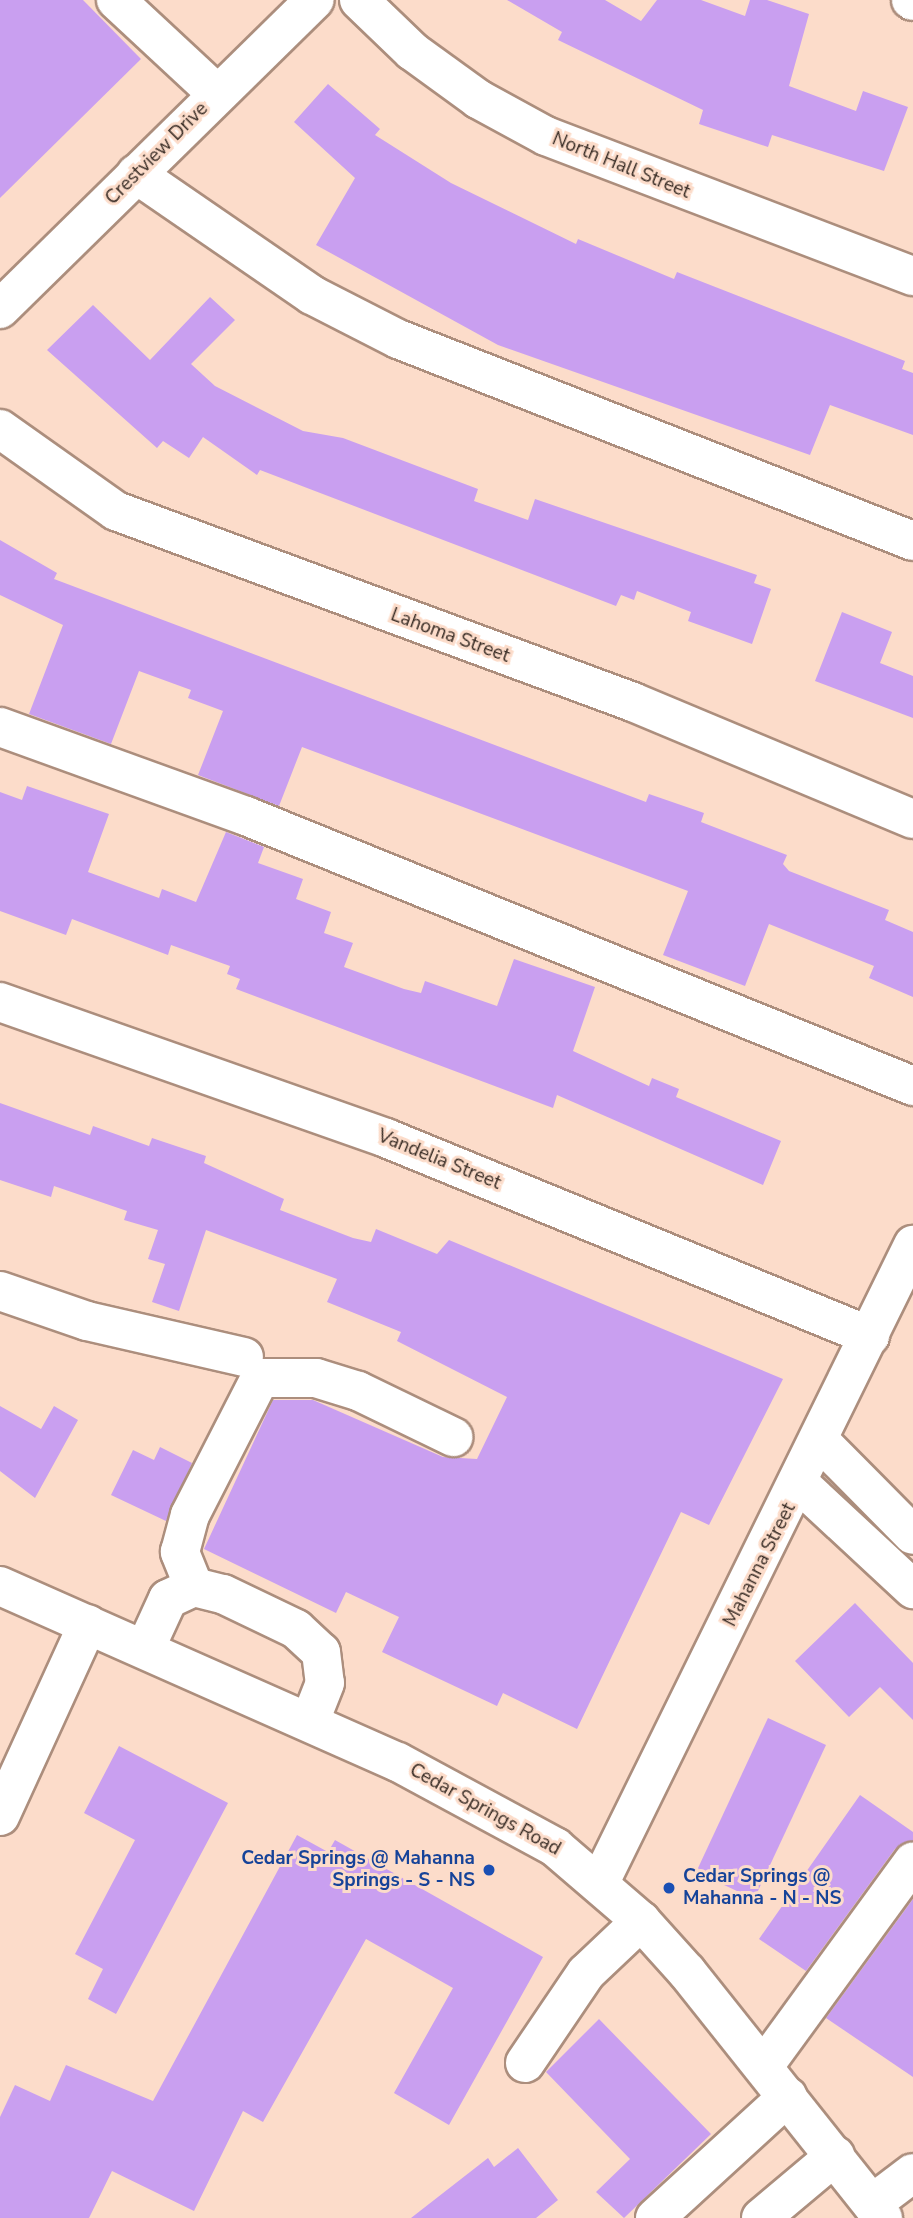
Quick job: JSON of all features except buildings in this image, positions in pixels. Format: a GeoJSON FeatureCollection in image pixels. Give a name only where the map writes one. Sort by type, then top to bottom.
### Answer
{"type":"FeatureCollection","features":[{"type":"Feature","properties":{"kind":"street"},"geometry":{"type":"LineString","coordinates":[[116,0],[216,94]]}},
{"type":"Feature","properties":{"kind":"street","name":"Crestview Drive"},"geometry":{"type":"LineString","coordinates":[[0,309],[314,0]]}},
{"type":"Feature","properties":{"kind":"street","name":"North Hall Street"},"geometry":{"type":"LineString","coordinates":[[359,0],[412,51],[478,99],[546,136],[913,275]]}},
{"type":"Feature","properties":{"kind":"street"},"geometry":{"type":"LineString","coordinates":[[136,174],[312,295],[398,339],[913,541]]}},
{"type":"Feature","properties":{"kind":"street","name":"Lahoma Street"},"geometry":{"type":"LineString","coordinates":[[0,429],[116,511],[633,702],[913,819]]}},
{"type":"Feature","properties":{"kind":"street"},"geometry":{"type":"LineString","coordinates":[[0,727],[246,816],[913,1086]]}},
{"type":"Feature","properties":{"kind":"street","name":"Vandelia Street"},"geometry":{"type":"LineString","coordinates":[[0,1002],[386,1138],[870,1336]]}},
{"type":"Feature","properties":{"kind":"street","name":"Mahanna Street"},"geometry":{"type":"LineString","coordinates":[[600,1882],[801,1485],[913,1245]]}},
{"type":"Feature","properties":{"kind":"street"},"geometry":{"type":"LineString","coordinates":[[0,1291],[87,1321],[244,1357]]}},
{"type":"Feature","properties":{"kind":"street"},"geometry":{"type":"LineString","coordinates":[[194,1587],[180,1552],[190,1515],[260,1378],[316,1378],[358,1391],[453,1437]]}},
{"type":"Feature","properties":{"kind":"street"},"geometry":{"type":"LineString","coordinates":[[820,1441],[913,1535]]}},
{"type":"Feature","properties":{"kind":"street"},"geometry":{"type":"LineString","coordinates":[[801,1485],[913,1589]]}},
{"type":"Feature","properties":{"kind":"street","name":"Cedar Springs Road"},"geometry":{"type":"LineString","coordinates":[[0,1586],[310,1721],[481,1803],[600,1882],[641,1921],[764,2066],[877,2211]]}},
{"type":"Feature","properties":{"kind":"street"},"geometry":{"type":"LineString","coordinates":[[145,1649],[168,1599],[194,1587],[223,1594],[296,1629],[321,1652],[325,1682],[310,1721]]}},
{"type":"Feature","properties":{"kind":"street"},"geometry":{"type":"LineString","coordinates":[[0,1816],[88,1624]]}},
{"type":"Feature","properties":{"kind":"street"},"geometry":{"type":"LineString","coordinates":[[764,2066],[913,1862]]}},
{"type":"Feature","properties":{"kind":"street"},"geometry":{"type":"LineString","coordinates":[[525,2063],[586,1973],[641,1921]]}},
{"type":"Feature","properties":{"kind":"street"},"geometry":{"type":"LineString","coordinates":[[654,2218],[788,2096]]}},
{"type":"Feature","properties":{"kind":"street"},"geometry":{"type":"LineString","coordinates":[[761,2218],[835,2156]]}},
{"type":"Feature","properties":{"kind":"street"},"geometry":{"type":"LineString","coordinates":[[877,2211],[913,2173]]}},
{"type":"Feature","properties":{"kind":"place","name":"Cedar Springs @ Mahanna Springs - S - NS"},"geometry":{"type":"Point","coordinates":[489,1870]}},
{"type":"Feature","properties":{"kind":"place","name":"Cedar Springs @ Mahanna - N - NS"},"geometry":{"type":"Point","coordinates":[669,1888]}}]}
